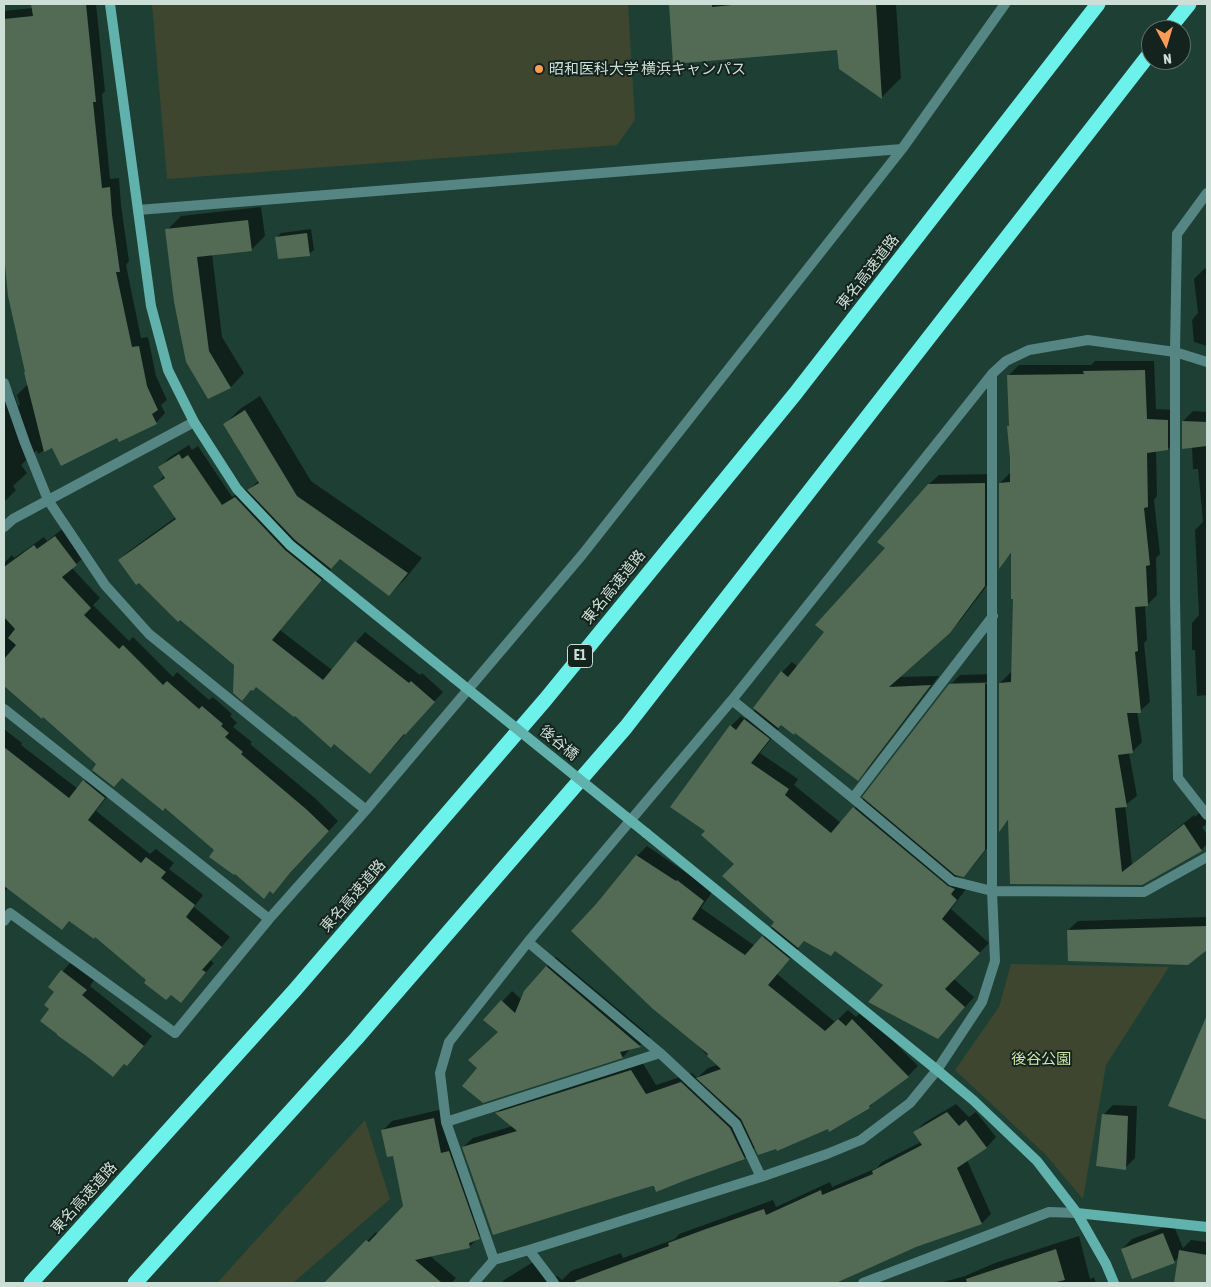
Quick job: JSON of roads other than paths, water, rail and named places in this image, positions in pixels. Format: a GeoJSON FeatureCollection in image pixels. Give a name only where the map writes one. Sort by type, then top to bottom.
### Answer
{"type":"FeatureCollection","features":[{"type":"Feature","properties":{"kind":"highway","name":"東名高速道路"},"geometry":{"type":"LineString","coordinates":[[31,1283],[294,991],[545,700],[795,394],[1098,4]]}},
{"type":"Feature","properties":{"kind":"highway"},"geometry":{"type":"LineString","coordinates":[[1176,20],[1189,4]]}},
{"type":"Feature","properties":{"kind":"highway"},"geometry":{"type":"LineString","coordinates":[[135,1283],[356,1039],[626,727],[1141,65]]}},
{"type":"Feature","properties":{"kind":"street","name":"後谷橋"},"geometry":{"type":"LineString","coordinates":[[110,4],[151,306],[168,370],[194,422],[237,489],[290,545],[646,832],[973,1100],[1036,1161],[1077,1213],[1106,1264],[1114,1283]]}},
{"type":"Feature","properties":{"kind":"street"},"geometry":{"type":"LineString","coordinates":[[6,914],[175,1033],[269,919],[366,810],[582,555],[902,149],[1005,4]]}},
{"type":"Feature","properties":{"kind":"street"},"geometry":{"type":"LineString","coordinates":[[138,210],[902,149]]}},
{"type":"Feature","properties":{"kind":"street"},"geometry":{"type":"LineString","coordinates":[[1206,196],[1177,234],[1175,598],[1178,778],[1207,815]]}},
{"type":"Feature","properties":{"kind":"street"},"geometry":{"type":"LineString","coordinates":[[494,1260],[446,1122],[440,1073],[449,1042],[528,942],[732,700],[992,374],[1006,361],[1029,350],[1088,340],[1175,352],[1207,362]]}},
{"type":"Feature","properties":{"kind":"street"},"geometry":{"type":"LineString","coordinates":[[474,1283],[494,1260],[761,1177],[861,1140],[910,1103],[938,1070],[982,1002],[995,961],[992,891],[992,374]]}},
{"type":"Feature","properties":{"kind":"street"},"geometry":{"type":"LineString","coordinates":[[4,383],[48,500],[105,585],[149,634],[366,810]]}},
{"type":"Feature","properties":{"kind":"street"},"geometry":{"type":"LineString","coordinates":[[4,527],[13,519],[194,422]]}},
{"type":"Feature","properties":{"kind":"street"},"geometry":{"type":"LineString","coordinates":[[853,798],[993,616]]}},
{"type":"Feature","properties":{"kind":"street"},"geometry":{"type":"LineString","coordinates":[[732,700],[952,881],[992,891],[1144,892],[1207,857]]}},
{"type":"Feature","properties":{"kind":"street"},"geometry":{"type":"LineString","coordinates":[[4,709],[269,919]]}},
{"type":"Feature","properties":{"kind":"street"},"geometry":{"type":"LineString","coordinates":[[528,942],[660,1053],[736,1124],[761,1177]]}},
{"type":"Feature","properties":{"kind":"street"},"geometry":{"type":"LineString","coordinates":[[446,1122],[660,1053]]}},
{"type":"Feature","properties":{"kind":"street"},"geometry":{"type":"LineString","coordinates":[[863,1283],[1048,1212],[1077,1213],[1207,1226]]}},
{"type":"Feature","properties":{"kind":"street"},"geometry":{"type":"LineString","coordinates":[[529,1250],[554,1283]]}},
{"type":"Feature","properties":{"kind":"place","name":"昭和医科大学 横浜キャンパス"},"geometry":{"type":"Point","coordinates":[539,69]}},
{"type":"Feature","properties":{"kind":"park label","name":"後谷公園"},"geometry":{"type":"Point","coordinates":[1041,1059]}}]}
